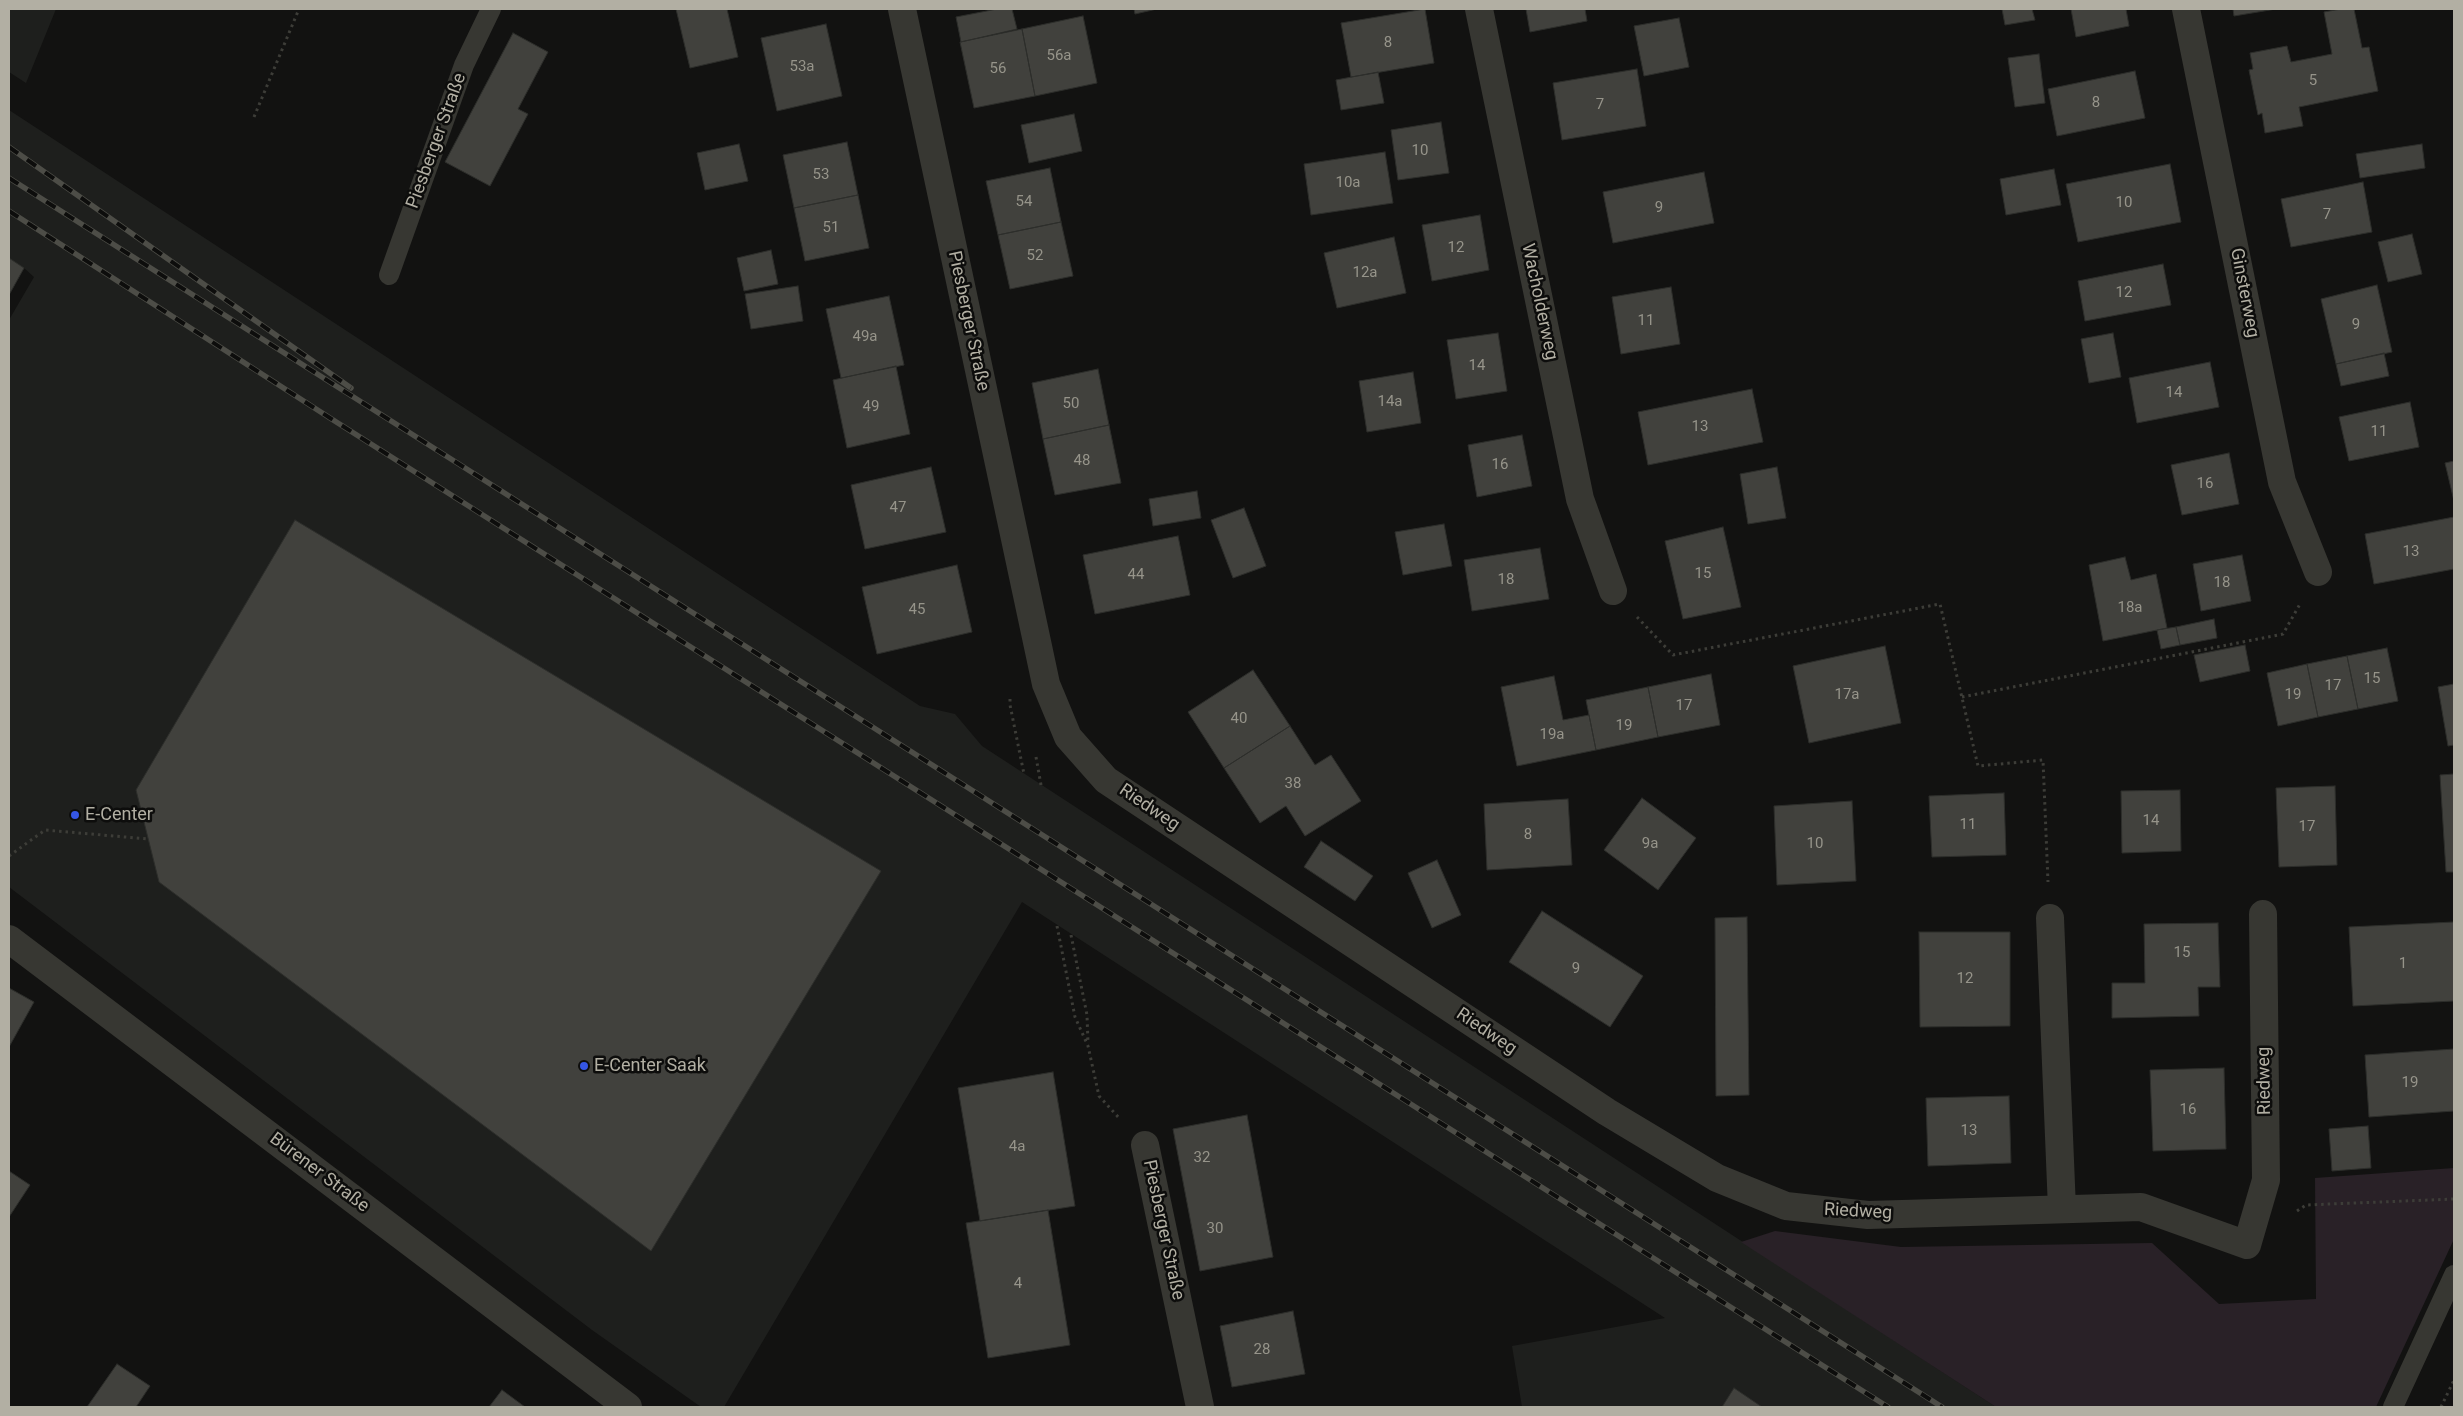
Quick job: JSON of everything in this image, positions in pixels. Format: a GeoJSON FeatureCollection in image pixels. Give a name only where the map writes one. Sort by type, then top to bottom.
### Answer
{"type":"FeatureCollection","features":[{"type":"Feature","properties":{"kind":"street","name":"Piesberger Straße"},"geometry":{"type":"LineString","coordinates":[[902,9],[1034,632]]}},
{"type":"Feature","properties":{"kind":"street","name":"Wacholderweg"},"geometry":{"type":"LineString","coordinates":[[1479,9],[1580,499],[1613,591]]}},
{"type":"Feature","properties":{"kind":"street","name":"Ginsterweg"},"geometry":{"type":"LineString","coordinates":[[2186,9],[2282,482],[2318,572]]}},
{"type":"Feature","properties":{"kind":"street","name":"Riedweg"},"geometry":{"type":"LineString","coordinates":[[1034,632],[1046,684],[1068,737],[1106,780],[1606,1112],[1717,1178],[1786,1206],[1868,1215],[2141,1207],[2247,1245],[2266,1180],[2263,914]]}},
{"type":"Feature","properties":{"kind":"street"},"geometry":{"type":"LineString","coordinates":[[2050,918],[2062,1209]]}},
{"type":"Feature","properties":{"kind":"street","name":"Bürener Straße"},"geometry":{"type":"LineString","coordinates":[[9,939],[628,1407]]}},
{"type":"Feature","properties":{"kind":"street","name":"Piesberger Straße"},"geometry":{"type":"LineString","coordinates":[[1145,1145],[1200,1407]]}},
{"type":"Feature","properties":{"kind":"lane","name":"Piesberger Straße"},"geometry":{"type":"LineString","coordinates":[[389,275],[464,66],[491,9]]}},
{"type":"Feature","properties":{"kind":"lane"},"geometry":{"type":"LineString","coordinates":[[2394,1407],[2454,1275]]}},
{"type":"Feature","properties":{"kind":"path"},"geometry":{"type":"LineString","coordinates":[[254,118],[299,9]]}},
{"type":"Feature","properties":{"kind":"path"},"geometry":{"type":"LineString","coordinates":[[1962,697],[2283,634],[2318,572]]}},
{"type":"Feature","properties":{"kind":"path"},"geometry":{"type":"LineString","coordinates":[[1613,591],[1673,655],[1940,604],[1978,766],[2043,760],[2050,918]]}},
{"type":"Feature","properties":{"kind":"path"},"geometry":{"type":"LineString","coordinates":[[1011,697],[1010,705],[1024,774]]}},
{"type":"Feature","properties":{"kind":"path"},"geometry":{"type":"LineString","coordinates":[[9,856],[45,830],[148,839]]}},
{"type":"Feature","properties":{"kind":"path","name":"Piesberger Straße"},"geometry":{"type":"LineString","coordinates":[[1057,926],[1075,1017],[1088,1046],[1099,1096],[1145,1145]]}},
{"type":"Feature","properties":{"kind":"path"},"geometry":{"type":"LineString","coordinates":[[1071,935],[1087,1015],[1088,1046]]}},
{"type":"Feature","properties":{"kind":"path"},"geometry":{"type":"LineString","coordinates":[[2247,1245],[2306,1205],[2454,1199]]}},
{"type":"Feature","properties":{"kind":"path"},"geometry":{"type":"LineString","coordinates":[[2441,1407],[2454,1380]]}},
{"type":"Feature","properties":{"kind":"shaded area"},"geometry":{"type":"Polygon","coordinates":[[[9,9],[56,9],[26,83],[9,72],[9,9]]]}},
{"type":"Feature","properties":{"kind":"shaded area"},"geometry":{"type":"Polygon","coordinates":[[[9,110],[920,706],[955,714],[982,746],[1996,1407],[1522,1407],[1512,1346],[1665,1318],[1022,902],[724,1407],[701,1407],[592,1330],[9,887],[9,320],[34,277],[24,268],[9,295],[9,110]]]}},
{"type":"Feature","properties":{"kind":"shaded area"},"geometry":{"type":"Polygon","coordinates":[[[2454,1168],[2454,1239],[2376,1407],[1996,1407],[1741,1242],[1775,1231],[1901,1247],[2152,1243],[2219,1304],[2316,1299],[2315,1178],[2454,1168]]]}},
{"type":"Feature","properties":{"kind":"building"},"geometry":{"type":"Polygon","coordinates":[[[676,9],[727,9],[738,57],[690,68],[676,9]]]}},
{"type":"Feature","properties":{"kind":"building"},"geometry":{"type":"Polygon","coordinates":[[[997,9],[1012,9],[1017,29],[961,42],[956,17],[997,9]]]}},
{"type":"Feature","properties":{"kind":"building"},"geometry":{"type":"Polygon","coordinates":[[[1134,9],[1157,9],[1135,14],[1134,9]]]}},
{"type":"Feature","properties":{"kind":"building"},"geometry":{"type":"Polygon","coordinates":[[[1425,9],[1434,63],[1351,77],[1341,23],[1425,9]]]}},
{"type":"Feature","properties":{"kind":"building"},"geometry":{"type":"Polygon","coordinates":[[[1526,9],[1585,9],[1587,21],[1530,32],[1526,9]]]}},
{"type":"Feature","properties":{"kind":"building"},"geometry":{"type":"Polygon","coordinates":[[[2002,9],[2032,9],[2035,20],[2005,25],[2002,9]]]}},
{"type":"Feature","properties":{"kind":"building"},"geometry":{"type":"Polygon","coordinates":[[[2071,9],[2126,9],[2129,26],[2076,37],[2071,9]]]}},
{"type":"Feature","properties":{"kind":"building"},"geometry":{"type":"Polygon","coordinates":[[[2233,9],[2276,9],[2234,16],[2233,9]]]}},
{"type":"Feature","properties":{"kind":"building"},"geometry":{"type":"Polygon","coordinates":[[[2354,9],[2362,48],[2369,47],[2378,91],[2299,107],[2303,126],[2265,133],[2262,113],[2258,115],[2249,70],[2253,69],[2250,53],[2287,46],[2291,62],[2332,54],[2324,12],[2354,9]]]}},
{"type":"Feature","properties":{"kind":"building"},"geometry":{"type":"Polygon","coordinates":[[[1083,16],[1097,83],[1035,96],[1022,29],[1083,16]]]}},
{"type":"Feature","properties":{"kind":"building"},"geometry":{"type":"Polygon","coordinates":[[[1679,18],[1689,67],[1644,76],[1634,26],[1679,18]]]}},
{"type":"Feature","properties":{"kind":"building"},"geometry":{"type":"Polygon","coordinates":[[[826,24],[842,96],[777,111],[761,38],[826,24]]]}},
{"type":"Feature","properties":{"kind":"building"},"geometry":{"type":"Polygon","coordinates":[[[1022,29],[1035,96],[974,108],[960,42],[1022,29]]]}},
{"type":"Feature","properties":{"kind":"building"},"geometry":{"type":"Polygon","coordinates":[[[513,33],[548,52],[518,109],[528,114],[490,186],[445,162],[513,33]]]}},
{"type":"Feature","properties":{"kind":"building"},"geometry":{"type":"Polygon","coordinates":[[[2039,54],[2045,103],[2015,107],[2008,58],[2039,54]]]}},
{"type":"Feature","properties":{"kind":"building"},"geometry":{"type":"Polygon","coordinates":[[[1637,69],[1646,126],[1562,140],[1553,83],[1637,69]]]}},
{"type":"Feature","properties":{"kind":"building"},"geometry":{"type":"Polygon","coordinates":[[[2135,71],[2145,118],[2057,136],[2048,89],[2135,71]]]}},
{"type":"Feature","properties":{"kind":"building"},"geometry":{"type":"Polygon","coordinates":[[[1378,72],[1384,103],[1341,110],[1336,80],[1378,72]]]}},
{"type":"Feature","properties":{"kind":"building"},"geometry":{"type":"Polygon","coordinates":[[[1074,114],[1082,151],[1029,163],[1021,125],[1074,114]]]}},
{"type":"Feature","properties":{"kind":"building"},"geometry":{"type":"Polygon","coordinates":[[[1441,122],[1449,173],[1398,180],[1391,130],[1441,122]]]}},
{"type":"Feature","properties":{"kind":"building"},"geometry":{"type":"Polygon","coordinates":[[[847,142],[858,195],[794,208],[783,155],[847,142]]]}},
{"type":"Feature","properties":{"kind":"building"},"geometry":{"type":"Polygon","coordinates":[[[739,144],[748,181],[705,190],[697,153],[739,144]]]}},
{"type":"Feature","properties":{"kind":"building"},"geometry":{"type":"Polygon","coordinates":[[[2422,144],[2425,168],[2360,178],[2356,154],[2422,144]]]}},
{"type":"Feature","properties":{"kind":"building"},"geometry":{"type":"Polygon","coordinates":[[[1385,152],[1393,203],[1311,215],[1304,164],[1385,152]]]}},
{"type":"Feature","properties":{"kind":"building"},"geometry":{"type":"Polygon","coordinates":[[[2170,164],[2181,222],[2078,242],[2066,184],[2170,164]]]}},
{"type":"Feature","properties":{"kind":"building"},"geometry":{"type":"Polygon","coordinates":[[[1050,168],[1061,222],[998,235],[986,181],[1050,168]]]}},
{"type":"Feature","properties":{"kind":"building"},"geometry":{"type":"Polygon","coordinates":[[[2054,169],[2061,205],[2006,215],[2000,179],[2054,169]]]}},
{"type":"Feature","properties":{"kind":"building"},"geometry":{"type":"Polygon","coordinates":[[[1704,172],[1714,223],[1613,243],[1603,192],[1704,172]]]}},
{"type":"Feature","properties":{"kind":"building"},"geometry":{"type":"Polygon","coordinates":[[[2363,182],[2372,232],[2291,247],[2281,199],[2363,182]]]}},
{"type":"Feature","properties":{"kind":"building"},"geometry":{"type":"Polygon","coordinates":[[[858,195],[869,248],[805,261],[794,208],[858,195]]]}},
{"type":"Feature","properties":{"kind":"building"},"geometry":{"type":"Polygon","coordinates":[[[1480,215],[1489,270],[1432,281],[1422,225],[1480,215]]]}},
{"type":"Feature","properties":{"kind":"building"},"geometry":{"type":"Polygon","coordinates":[[[1061,222],[1073,276],[1010,289],[998,235],[1061,222]]]}},
{"type":"Feature","properties":{"kind":"building"},"geometry":{"type":"Polygon","coordinates":[[[2412,234],[2422,274],[2388,282],[2378,242],[2412,234]]]}},
{"type":"Feature","properties":{"kind":"building"},"geometry":{"type":"Polygon","coordinates":[[[1394,237],[1406,293],[1337,308],[1324,253],[1394,237]]]}},
{"type":"Feature","properties":{"kind":"building"},"geometry":{"type":"Polygon","coordinates":[[[771,250],[778,284],[744,291],[737,258],[771,250]]]}},
{"type":"Feature","properties":{"kind":"building"},"geometry":{"type":"Polygon","coordinates":[[[9,258],[24,268],[9,295],[9,258]]]}},
{"type":"Feature","properties":{"kind":"building"},"geometry":{"type":"Polygon","coordinates":[[[2163,264],[2171,305],[2085,321],[2078,281],[2163,264]]]}},
{"type":"Feature","properties":{"kind":"building"},"geometry":{"type":"Polygon","coordinates":[[[2377,285],[2392,352],[2336,364],[2321,299],[2377,285]]]}},
{"type":"Feature","properties":{"kind":"building"},"geometry":{"type":"Polygon","coordinates":[[[798,286],[803,321],[751,329],[745,294],[798,286]]]}},
{"type":"Feature","properties":{"kind":"building"},"geometry":{"type":"Polygon","coordinates":[[[1671,287],[1680,344],[1621,354],[1612,297],[1671,287]]]}},
{"type":"Feature","properties":{"kind":"building"},"geometry":{"type":"Polygon","coordinates":[[[889,296],[904,365],[841,378],[826,309],[889,296]]]}},
{"type":"Feature","properties":{"kind":"building"},"geometry":{"type":"Polygon","coordinates":[[[1498,333],[1507,391],[1456,399],[1447,340],[1498,333]]]}},
{"type":"Feature","properties":{"kind":"building"},"geometry":{"type":"Polygon","coordinates":[[[2113,333],[2121,377],[2089,383],[2081,339],[2113,333]]]}},
{"type":"Feature","properties":{"kind":"building"},"geometry":{"type":"Polygon","coordinates":[[[2384,353],[2389,376],[2341,386],[2336,364],[2384,353]]]}},
{"type":"Feature","properties":{"kind":"building"},"geometry":{"type":"Polygon","coordinates":[[[2210,362],[2219,407],[2137,423],[2129,378],[2210,362]]]}},
{"type":"Feature","properties":{"kind":"building"},"geometry":{"type":"Polygon","coordinates":[[[896,366],[910,434],[847,448],[833,380],[896,366]]]}},
{"type":"Feature","properties":{"kind":"building"},"geometry":{"type":"Polygon","coordinates":[[[1098,369],[1109,425],[1043,439],[1032,383],[1098,369]]]}},
{"type":"Feature","properties":{"kind":"building"},"geometry":{"type":"Polygon","coordinates":[[[1413,372],[1421,423],[1367,432],[1359,381],[1413,372]]]}},
{"type":"Feature","properties":{"kind":"building"},"geometry":{"type":"Polygon","coordinates":[[[1752,389],[1763,442],[1648,465],[1638,412],[1752,389]]]}},
{"type":"Feature","properties":{"kind":"building"},"geometry":{"type":"Polygon","coordinates":[[[2410,402],[2419,447],[2349,461],[2339,417],[2410,402]]]}},
{"type":"Feature","properties":{"kind":"building"},"geometry":{"type":"Polygon","coordinates":[[[1109,425],[1121,483],[1055,495],[1043,439],[1109,425]]]}},
{"type":"Feature","properties":{"kind":"building"},"geometry":{"type":"Polygon","coordinates":[[[1522,435],[1532,486],[1477,497],[1468,445],[1522,435]]]}},
{"type":"Feature","properties":{"kind":"building"},"geometry":{"type":"Polygon","coordinates":[[[2229,453],[2239,504],[2182,515],[2171,465],[2229,453]]]}},
{"type":"Feature","properties":{"kind":"building"},"geometry":{"type":"Polygon","coordinates":[[[2454,461],[2454,501],[2445,463],[2454,461]]]}},
{"type":"Feature","properties":{"kind":"building"},"geometry":{"type":"Polygon","coordinates":[[[931,467],[946,532],[865,549],[851,485],[931,467]]]}},
{"type":"Feature","properties":{"kind":"building"},"geometry":{"type":"Polygon","coordinates":[[[1777,467],[1786,518],[1748,524],[1740,474],[1777,467]]]}},
{"type":"Feature","properties":{"kind":"building"},"geometry":{"type":"Polygon","coordinates":[[[1197,491],[1201,518],[1153,526],[1149,499],[1197,491]]]}},
{"type":"Feature","properties":{"kind":"building"},"geometry":{"type":"Polygon","coordinates":[[[1244,508],[1266,566],[1233,578],[1211,520],[1244,508]]]}},
{"type":"Feature","properties":{"kind":"building"},"geometry":{"type":"Polygon","coordinates":[[[2454,517],[2454,569],[2374,584],[2365,534],[2454,517]]]}},
{"type":"Feature","properties":{"kind":"building","name":"E-Center Saak"},"geometry":{"type":"Polygon","coordinates":[[[295,520],[881,871],[651,1251],[159,882],[136,790],[295,520]]]}},
{"type":"Feature","properties":{"kind":"building"},"geometry":{"type":"Polygon","coordinates":[[[1444,524],[1452,566],[1403,575],[1395,532],[1444,524]]]}},
{"type":"Feature","properties":{"kind":"building"},"geometry":{"type":"Polygon","coordinates":[[[1723,527],[1741,607],[1683,619],[1665,541],[1723,527]]]}},
{"type":"Feature","properties":{"kind":"building"},"geometry":{"type":"Polygon","coordinates":[[[1178,536],[1190,595],[1095,614],[1083,555],[1178,536]]]}},
{"type":"Feature","properties":{"kind":"building"},"geometry":{"type":"Polygon","coordinates":[[[1540,548],[1549,599],[1472,611],[1464,560],[1540,548]]]}},
{"type":"Feature","properties":{"kind":"building"},"geometry":{"type":"Polygon","coordinates":[[[2242,555],[2251,601],[2201,611],[2193,564],[2242,555]]]}},
{"type":"Feature","properties":{"kind":"building"},"geometry":{"type":"Polygon","coordinates":[[[2125,557],[2131,580],[2156,574],[2167,628],[2103,641],[2089,565],[2125,557]]]}},
{"type":"Feature","properties":{"kind":"building"},"geometry":{"type":"Polygon","coordinates":[[[957,565],[972,632],[877,654],[862,587],[957,565]]]}},
{"type":"Feature","properties":{"kind":"building"},"geometry":{"type":"Polygon","coordinates":[[[2214,619],[2217,638],[2180,645],[2176,627],[2214,619]]]}},
{"type":"Feature","properties":{"kind":"building"},"geometry":{"type":"Polygon","coordinates":[[[2176,627],[2180,645],[2161,649],[2157,630],[2176,627]]]}},
{"type":"Feature","properties":{"kind":"building"},"geometry":{"type":"Polygon","coordinates":[[[2245,645],[2250,671],[2200,682],[2194,655],[2245,645]]]}},
{"type":"Feature","properties":{"kind":"building"},"geometry":{"type":"Polygon","coordinates":[[[1885,646],[1901,723],[1809,743],[1793,666],[1885,646]]]}},
{"type":"Feature","properties":{"kind":"building"},"geometry":{"type":"Polygon","coordinates":[[[2387,648],[2398,701],[2358,709],[2347,656],[2387,648]]]}},
{"type":"Feature","properties":{"kind":"building"},"geometry":{"type":"Polygon","coordinates":[[[2347,656],[2358,709],[2318,717],[2307,664],[2347,656]]]}},
{"type":"Feature","properties":{"kind":"building"},"geometry":{"type":"Polygon","coordinates":[[[2307,664],[2318,717],[2278,726],[2267,673],[2307,664]]]}},
{"type":"Feature","properties":{"kind":"building"},"geometry":{"type":"Polygon","coordinates":[[[1253,670],[1290,726],[1224,768],[1188,712],[1253,670]]]}},
{"type":"Feature","properties":{"kind":"building"},"geometry":{"type":"Polygon","coordinates":[[[1711,674],[1720,725],[1658,737],[1648,687],[1711,674]]]}},
{"type":"Feature","properties":{"kind":"building"},"geometry":{"type":"Polygon","coordinates":[[[1554,676],[1563,720],[1589,715],[1596,750],[1517,766],[1501,687],[1554,676]]]}},
{"type":"Feature","properties":{"kind":"building"},"geometry":{"type":"Polygon","coordinates":[[[2454,684],[2454,745],[2448,746],[2438,687],[2454,684]]]}},
{"type":"Feature","properties":{"kind":"building"},"geometry":{"type":"Polygon","coordinates":[[[1648,687],[1658,737],[1596,750],[1586,700],[1648,687]]]}},
{"type":"Feature","properties":{"kind":"building"},"geometry":{"type":"Polygon","coordinates":[[[1290,726],[1315,765],[1331,755],[1361,801],[1305,836],[1286,806],[1260,823],[1224,768],[1290,726]]]}},
{"type":"Feature","properties":{"kind":"building"},"geometry":{"type":"Polygon","coordinates":[[[2454,774],[2454,872],[2446,872],[2440,775],[2454,774]]]}},
{"type":"Feature","properties":{"kind":"building"},"geometry":{"type":"Polygon","coordinates":[[[2335,786],[2337,865],[2279,867],[2276,788],[2335,786]]]}},
{"type":"Feature","properties":{"kind":"building"},"geometry":{"type":"Polygon","coordinates":[[[2180,790],[2181,851],[2122,853],[2121,791],[2180,790]]]}},
{"type":"Feature","properties":{"kind":"building"},"geometry":{"type":"Polygon","coordinates":[[[2004,793],[2006,855],[1932,857],[1929,796],[2004,793]]]}},
{"type":"Feature","properties":{"kind":"building"},"geometry":{"type":"Polygon","coordinates":[[[1642,798],[1696,838],[1658,890],[1604,850],[1642,798]]]}},
{"type":"Feature","properties":{"kind":"building"},"geometry":{"type":"Polygon","coordinates":[[[1568,799],[1572,865],[1487,870],[1484,804],[1568,799]]]}},
{"type":"Feature","properties":{"kind":"building"},"geometry":{"type":"Polygon","coordinates":[[[1852,801],[1856,881],[1777,885],[1774,806],[1852,801]]]}},
{"type":"Feature","properties":{"kind":"building"},"geometry":{"type":"Polygon","coordinates":[[[1321,841],[1373,876],[1355,901],[1304,867],[1321,841]]]}},
{"type":"Feature","properties":{"kind":"building"},"geometry":{"type":"Polygon","coordinates":[[[1437,860],[1461,915],[1432,928],[1408,873],[1437,860]]]}},
{"type":"Feature","properties":{"kind":"building"},"geometry":{"type":"Polygon","coordinates":[[[1542,911],[1643,976],[1610,1027],[1509,962],[1542,911]]]}},
{"type":"Feature","properties":{"kind":"building"},"geometry":{"type":"Polygon","coordinates":[[[1747,917],[1749,1095],[1716,1096],[1715,918],[1747,917]]]}},
{"type":"Feature","properties":{"kind":"building"},"geometry":{"type":"Polygon","coordinates":[[[2454,922],[2454,1001],[2353,1006],[2349,927],[2454,922]]]}},
{"type":"Feature","properties":{"kind":"building"},"geometry":{"type":"Polygon","coordinates":[[[2218,923],[2220,987],[2198,987],[2199,1016],[2112,1018],[2112,983],[2145,983],[2144,924],[2218,923]]]}},
{"type":"Feature","properties":{"kind":"building"},"geometry":{"type":"Polygon","coordinates":[[[1919,932],[2010,932],[2010,1026],[1920,1027],[1919,932]]]}},
{"type":"Feature","properties":{"kind":"building"},"geometry":{"type":"Polygon","coordinates":[[[9,988],[34,1002],[9,1047],[9,988]]]}},
{"type":"Feature","properties":{"kind":"building"},"geometry":{"type":"Polygon","coordinates":[[[2454,1049],[2454,1111],[2369,1117],[2365,1055],[2454,1049]]]}},
{"type":"Feature","properties":{"kind":"building"},"geometry":{"type":"Polygon","coordinates":[[[2224,1068],[2226,1149],[2153,1151],[2150,1070],[2224,1068]]]}},
{"type":"Feature","properties":{"kind":"building"},"geometry":{"type":"Polygon","coordinates":[[[1053,1072],[1075,1206],[980,1221],[958,1088],[1053,1072]]]}},
{"type":"Feature","properties":{"kind":"building"},"geometry":{"type":"Polygon","coordinates":[[[2009,1096],[2011,1163],[1928,1166],[1926,1098],[2009,1096]]]}},
{"type":"Feature","properties":{"kind":"building"},"geometry":{"type":"Polygon","coordinates":[[[1247,1115],[1273,1257],[1200,1271],[1173,1129],[1247,1115]]]}},
{"type":"Feature","properties":{"kind":"building"},"geometry":{"type":"Polygon","coordinates":[[[2368,1126],[2371,1168],[2332,1171],[2329,1129],[2368,1126]]]}},
{"type":"Feature","properties":{"kind":"building"},"geometry":{"type":"Polygon","coordinates":[[[9,1171],[30,1185],[9,1217],[9,1171]]]}},
{"type":"Feature","properties":{"kind":"building"},"geometry":{"type":"Polygon","coordinates":[[[1048,1210],[1070,1345],[988,1358],[966,1223],[1048,1210]]]}},
{"type":"Feature","properties":{"kind":"building"},"geometry":{"type":"Polygon","coordinates":[[[1293,1311],[1305,1374],[1232,1387],[1220,1326],[1293,1311]]]}},
{"type":"Feature","properties":{"kind":"building"},"geometry":{"type":"Polygon","coordinates":[[[117,1364],[150,1386],[136,1407],[87,1407],[117,1364]]]}},
{"type":"Feature","properties":{"kind":"building"},"geometry":{"type":"Polygon","coordinates":[[[1734,1388],[1762,1407],[1722,1407],[1734,1388]]]}},
{"type":"Feature","properties":{"kind":"building"},"geometry":{"type":"Polygon","coordinates":[[[502,1390],[525,1407],[489,1407],[502,1390]]]}},
{"type":"Feature","properties":{"kind":"railway"},"geometry":{"type":"LineString","coordinates":[[9,147],[351,388]]}},
{"type":"Feature","properties":{"kind":"railway"},"geometry":{"type":"LineString","coordinates":[[9,178],[1942,1407]]}},
{"type":"Feature","properties":{"kind":"railway"},"geometry":{"type":"LineString","coordinates":[[9,211],[330,418],[1888,1407]]}},
{"type":"Feature","properties":{"kind":"place","name":"E-Center"},"geometry":{"type":"Point","coordinates":[75,815]}},
{"type":"Feature","properties":{"kind":"place","name":"E-Center Saak"},"geometry":{"type":"Point","coordinates":[584,1066]}}]}
